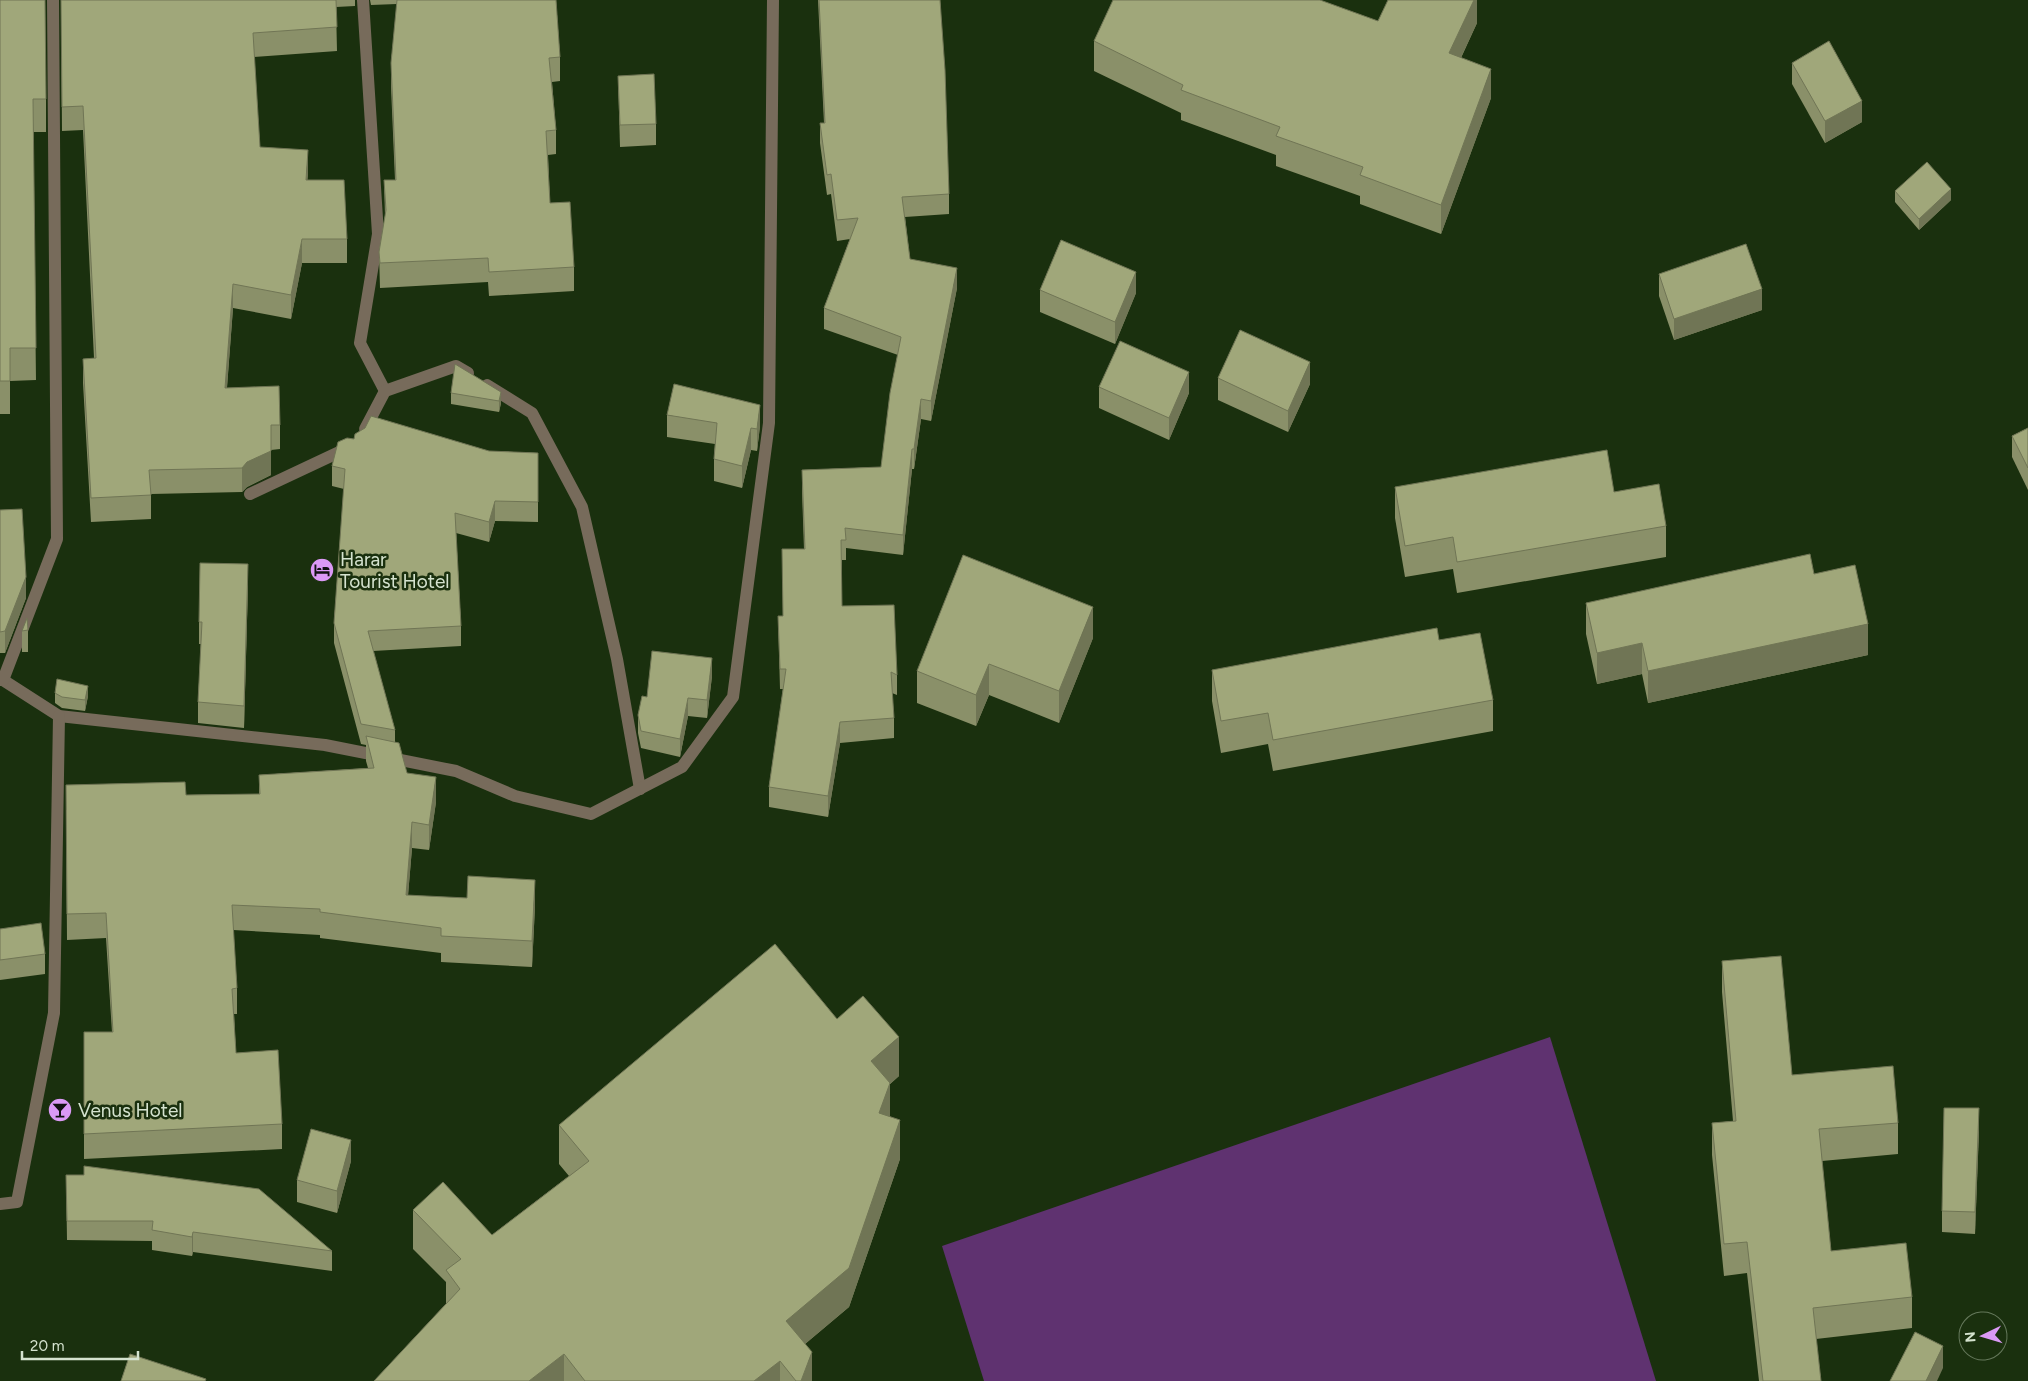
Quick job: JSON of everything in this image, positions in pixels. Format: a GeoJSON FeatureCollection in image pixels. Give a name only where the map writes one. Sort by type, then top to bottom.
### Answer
{"type":"FeatureCollection","features":[{"type":"Feature","properties":{"kind":"street"},"geometry":{"type":"LineString","coordinates":[[53,0],[57,538],[1,680],[59,716],[325,745],[456,771],[515,796],[591,814],[682,767],[733,697],[769,423],[773,0]]}},
{"type":"Feature","properties":{"kind":"street"},"geometry":{"type":"LineString","coordinates":[[363,0],[378,234],[360,343],[385,391]]}},
{"type":"Feature","properties":{"kind":"street"},"geometry":{"type":"LineString","coordinates":[[250,494],[358,444],[385,391],[456,366],[532,412],[582,507],[617,658],[640,789]]}},
{"type":"Feature","properties":{"kind":"street"},"geometry":{"type":"LineString","coordinates":[[0,1204],[17,1202],[54,1013],[59,716]]}},
{"type":"Feature","properties":{"kind":"shaded area"},"geometry":{"type":"Polygon","coordinates":[[[1550,1037],[1656,1381],[984,1381],[942,1246],[1550,1037]]]}},
{"type":"Feature","properties":{"kind":"building"},"geometry":{"type":"Polygon","coordinates":[[[0,0],[45,0],[46,99],[33,99],[36,348],[10,348],[10,381],[0,381],[0,0]]]}},
{"type":"Feature","properties":{"kind":"building"},"geometry":{"type":"Polygon","coordinates":[[[61,0],[336,0],[337,27],[253,33],[260,147],[308,150],[306,180],[344,180],[347,239],[302,239],[291,295],[233,284],[225,388],[279,386],[280,425],[271,425],[271,451],[247,462],[242,468],[149,470],[151,495],[91,498],[83,359],[96,358],[83,106],[62,107],[61,0]]]}},
{"type":"Feature","properties":{"kind":"building"},"geometry":{"type":"Polygon","coordinates":[[[397,0],[556,0],[560,57],[549,58],[556,130],[546,131],[550,203],[570,202],[574,267],[489,272],[488,258],[380,263],[379,252],[386,210],[384,180],[396,180],[391,63],[397,0]]]}},
{"type":"Feature","properties":{"kind":"building"},"geometry":{"type":"Polygon","coordinates":[[[819,0],[940,0],[945,70],[949,194],[902,197],[910,259],[957,268],[931,401],[921,399],[914,449],[912,449],[903,535],[845,528],[846,540],[841,540],[842,606],[894,605],[897,675],[891,672],[894,718],[840,722],[828,796],[769,787],[786,669],[780,669],[778,616],[783,616],[782,549],[805,549],[802,470],[881,467],[890,393],[901,337],[824,308],[858,218],[837,220],[831,174],[827,175],[820,123],[825,123],[819,0]]]}},
{"type":"Feature","properties":{"kind":"building"},"geometry":{"type":"Polygon","coordinates":[[[1113,0],[1320,0],[1378,21],[1388,0],[1474,0],[1449,53],[1491,69],[1441,205],[1360,175],[1363,167],[1276,136],[1280,127],[1181,90],[1183,85],[1094,41],[1113,0]]]}},
{"type":"Feature","properties":{"kind":"building"},"geometry":{"type":"Polygon","coordinates":[[[1829,41],[1862,101],[1825,121],[1792,63],[1829,41]]]}},
{"type":"Feature","properties":{"kind":"building"},"geometry":{"type":"Polygon","coordinates":[[[654,74],[656,124],[620,125],[618,76],[654,74]]]}},
{"type":"Feature","properties":{"kind":"building"},"geometry":{"type":"Polygon","coordinates":[[[1927,162],[1951,189],[1919,219],[1895,191],[1927,162]]]}},
{"type":"Feature","properties":{"kind":"building"},"geometry":{"type":"Polygon","coordinates":[[[1061,240],[1136,272],[1115,322],[1040,290],[1061,240]]]}},
{"type":"Feature","properties":{"kind":"building"},"geometry":{"type":"Polygon","coordinates":[[[1746,244],[1762,289],[1674,319],[1659,274],[1746,244]]]}},
{"type":"Feature","properties":{"kind":"building"},"geometry":{"type":"Polygon","coordinates":[[[1240,330],[1310,362],[1288,411],[1218,378],[1240,330]]]}},
{"type":"Feature","properties":{"kind":"building"},"geometry":{"type":"Polygon","coordinates":[[[1120,341],[1189,372],[1169,418],[1099,387],[1120,341]]]}},
{"type":"Feature","properties":{"kind":"building"},"geometry":{"type":"Polygon","coordinates":[[[455,364],[501,392],[499,401],[451,393],[455,364]]]}},
{"type":"Feature","properties":{"kind":"building"},"geometry":{"type":"Polygon","coordinates":[[[674,384],[760,405],[757,429],[751,428],[742,466],[714,459],[717,423],[667,415],[674,384]]]}},
{"type":"Feature","properties":{"kind":"building"},"geometry":{"type":"Polygon","coordinates":[[[371,416],[489,451],[538,453],[538,502],[495,501],[489,522],[455,513],[461,626],[368,631],[395,730],[361,724],[334,623],[345,469],[332,466],[338,442],[347,438],[354,439],[355,434],[365,428],[371,416]]]}},
{"type":"Feature","properties":{"kind":"building"},"geometry":{"type":"Polygon","coordinates":[[[2028,428],[2028,468],[2012,436],[2028,428]]]}},
{"type":"Feature","properties":{"kind":"building"},"geometry":{"type":"Polygon","coordinates":[[[1607,450],[1614,492],[1659,484],[1666,526],[1457,562],[1453,537],[1405,546],[1395,487],[1607,450]]]}},
{"type":"Feature","properties":{"kind":"building"},"geometry":{"type":"Polygon","coordinates":[[[22,509],[26,577],[5,631],[0,632],[0,510],[22,509]]]}},
{"type":"Feature","properties":{"kind":"building"},"geometry":{"type":"Polygon","coordinates":[[[1810,554],[1814,574],[1855,565],[1868,624],[1648,671],[1642,643],[1597,653],[1586,603],[1810,554]]]}},
{"type":"Feature","properties":{"kind":"building"},"geometry":{"type":"Polygon","coordinates":[[[963,555],[1093,607],[1059,691],[989,664],[976,695],[917,671],[963,555]]]}},
{"type":"Feature","properties":{"kind":"building"},"geometry":{"type":"Polygon","coordinates":[[[200,563],[248,564],[244,706],[198,702],[202,622],[199,622],[200,563]]]}},
{"type":"Feature","properties":{"kind":"building"},"geometry":{"type":"Polygon","coordinates":[[[27,618],[28,630],[22,631],[27,618]]]}},
{"type":"Feature","properties":{"kind":"building"},"geometry":{"type":"Polygon","coordinates":[[[1437,628],[1439,640],[1480,633],[1493,700],[1273,740],[1268,713],[1221,721],[1212,670],[1437,628]]]}},
{"type":"Feature","properties":{"kind":"building"},"geometry":{"type":"Polygon","coordinates":[[[652,651],[712,658],[707,700],[688,698],[680,739],[641,731],[638,715],[642,696],[647,697],[652,651]]]}},
{"type":"Feature","properties":{"kind":"building"},"geometry":{"type":"Polygon","coordinates":[[[57,679],[88,686],[85,700],[62,697],[55,693],[57,679]]]}},
{"type":"Feature","properties":{"kind":"building"},"geometry":{"type":"Polygon","coordinates":[[[366,736],[399,743],[407,773],[436,777],[429,825],[412,822],[406,895],[467,898],[468,876],[535,880],[532,941],[441,936],[441,928],[320,912],[320,909],[232,905],[237,988],[232,989],[236,1053],[278,1050],[282,1124],[84,1134],[84,1032],[113,1032],[106,913],[67,914],[66,785],[185,782],[186,795],[260,794],[259,775],[374,768],[366,736]]]}},
{"type":"Feature","properties":{"kind":"building"},"geometry":{"type":"Polygon","coordinates":[[[41,923],[45,954],[0,960],[0,929],[41,923]]]}},
{"type":"Feature","properties":{"kind":"building"},"geometry":{"type":"Polygon","coordinates":[[[775,944],[837,1019],[863,996],[899,1037],[871,1061],[890,1083],[879,1113],[900,1120],[849,1268],[786,1321],[812,1352],[801,1381],[796,1381],[780,1361],[754,1381],[585,1381],[564,1354],[529,1381],[374,1381],[460,1289],[446,1270],[461,1259],[413,1210],[443,1182],[492,1235],[589,1161],[559,1125],[775,944]]]}},
{"type":"Feature","properties":{"kind":"building"},"geometry":{"type":"Polygon","coordinates":[[[1781,956],[1792,1075],[1893,1066],[1898,1123],[1819,1129],[1831,1251],[1906,1243],[1912,1297],[1813,1308],[1821,1381],[1763,1381],[1747,1242],[1724,1244],[1712,1123],[1736,1121],[1722,961],[1781,956]]]}},
{"type":"Feature","properties":{"kind":"building"},"geometry":{"type":"Polygon","coordinates":[[[1944,1108],[1979,1108],[1975,1212],[1942,1211],[1944,1108]]]}},
{"type":"Feature","properties":{"kind":"building"},"geometry":{"type":"Polygon","coordinates":[[[311,1129],[351,1140],[337,1191],[297,1180],[311,1129]]]}},
{"type":"Feature","properties":{"kind":"building"},"geometry":{"type":"Polygon","coordinates":[[[84,1166],[259,1189],[332,1251],[193,1232],[192,1237],[152,1230],[153,1221],[67,1221],[66,1175],[84,1175],[84,1166]]]}},
{"type":"Feature","properties":{"kind":"building"},"geometry":{"type":"Polygon","coordinates":[[[1915,1332],[1943,1346],[1926,1381],[1890,1381],[1915,1332]]]}},
{"type":"Feature","properties":{"kind":"building"},"geometry":{"type":"Polygon","coordinates":[[[130,1354],[206,1379],[205,1381],[121,1381],[130,1354]]]}},
{"type":"Feature","properties":{"kind":"place","name":"Harar Tourist Hotel"},"geometry":{"type":"Point","coordinates":[322,570]}},
{"type":"Feature","properties":{"kind":"place","name":"Venus Hotel"},"geometry":{"type":"Point","coordinates":[60,1110]}}]}
